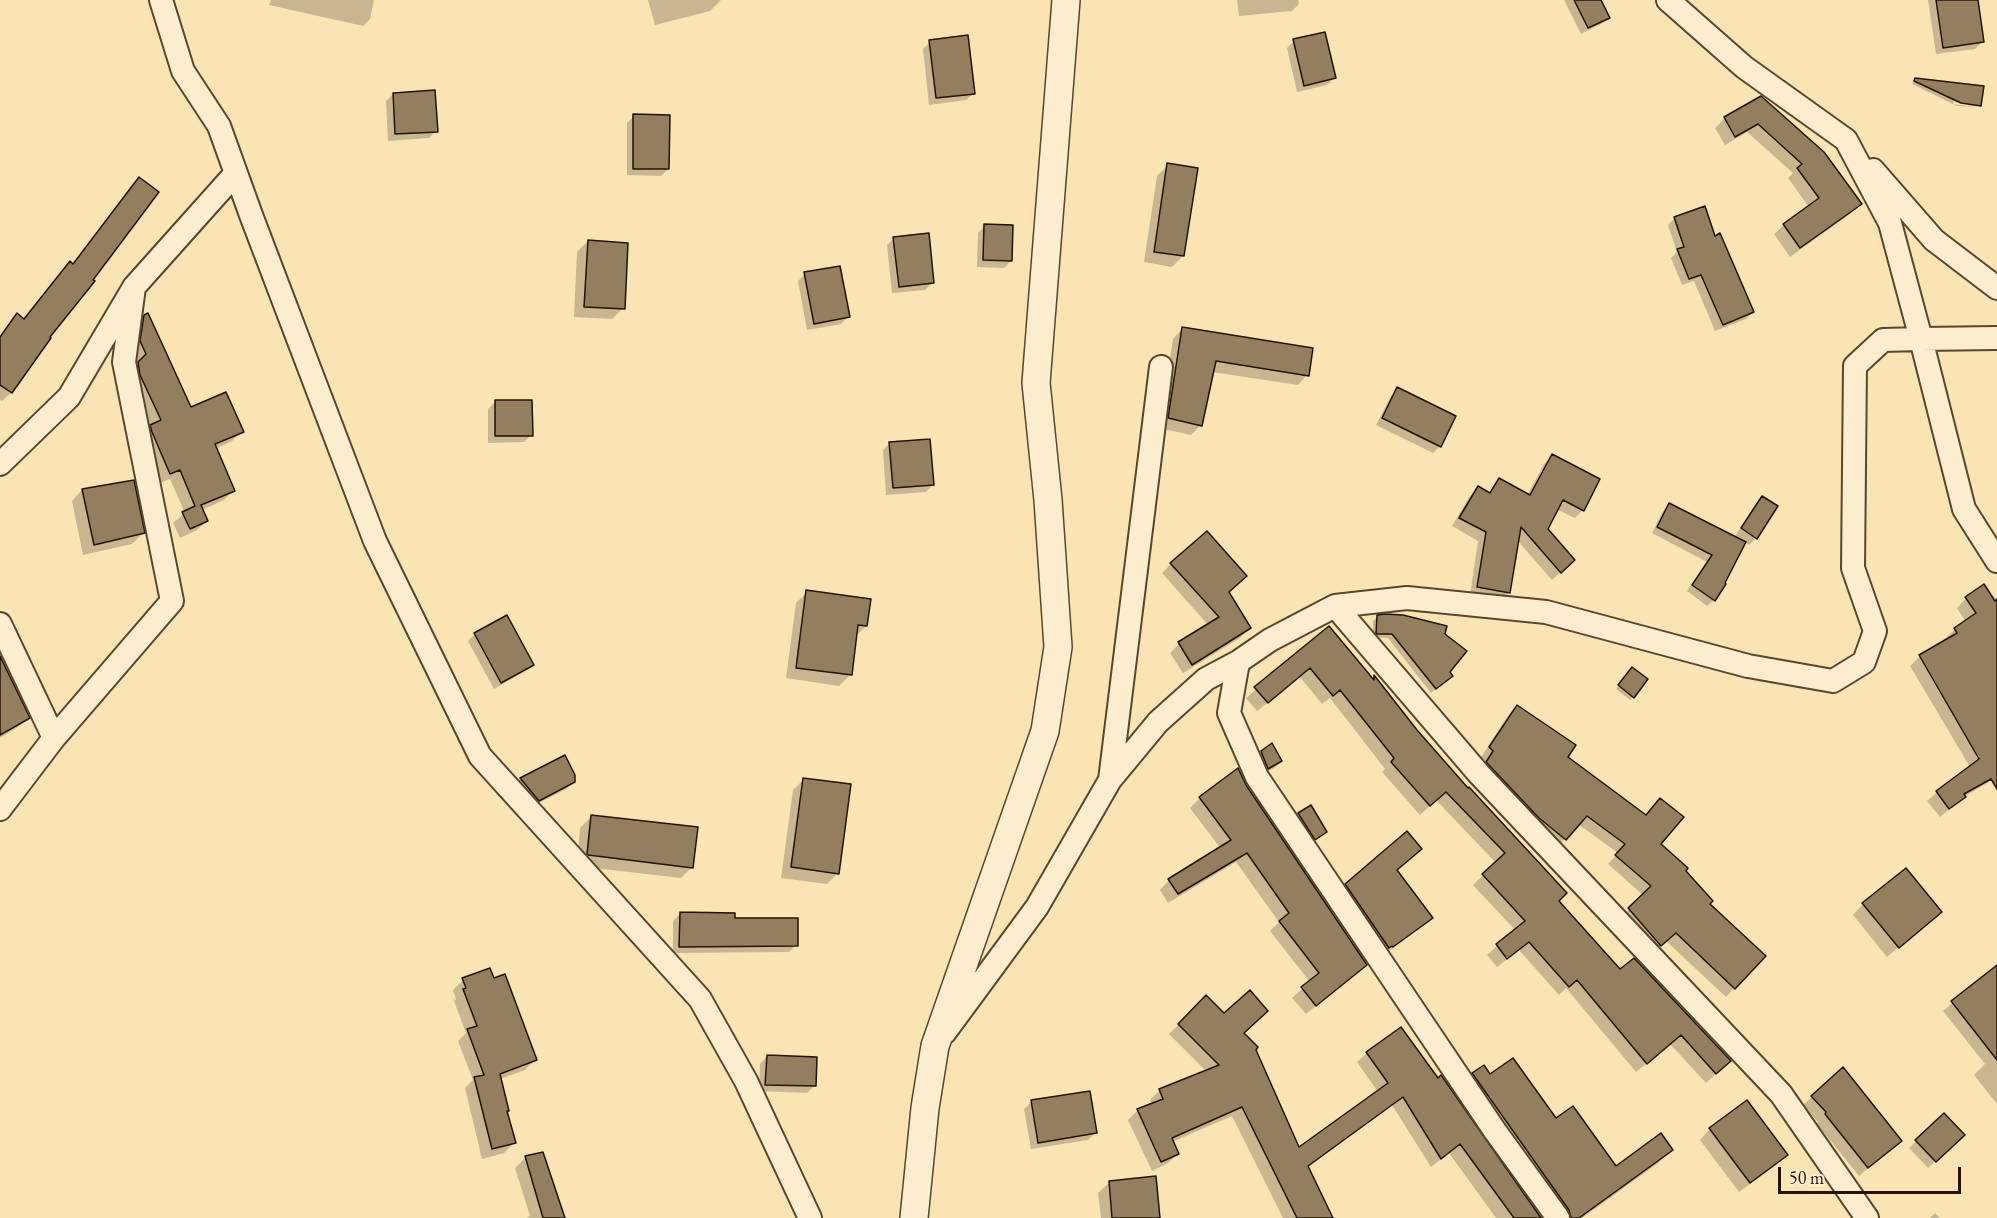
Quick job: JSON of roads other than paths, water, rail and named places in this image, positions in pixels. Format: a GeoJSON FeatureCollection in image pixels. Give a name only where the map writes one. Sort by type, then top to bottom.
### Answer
{"type":"FeatureCollection","features":[{"type":"Feature","properties":{"kind":"street"},"geometry":{"type":"LineString","coordinates":[[161,0],[183,71],[219,126],[235,174],[375,541],[480,756],[700,999],[746,1081],[810,1218]]}},
{"type":"Feature","properties":{"kind":"street"},"geometry":{"type":"LineString","coordinates":[[914,1218],[925,1108],[935,1046],[1045,731],[1058,647],[1048,500],[1036,383],[1066,0]]}},
{"type":"Feature","properties":{"kind":"street"},"geometry":{"type":"LineString","coordinates":[[1668,0],[1744,67],[1846,140],[1934,240],[1997,288]]}},
{"type":"Feature","properties":{"kind":"street"},"geometry":{"type":"LineString","coordinates":[[1846,140],[1890,223],[1965,509],[1997,561]]}},
{"type":"Feature","properties":{"kind":"street"},"geometry":{"type":"LineString","coordinates":[[0,464],[69,397],[134,287],[235,174]]}},
{"type":"Feature","properties":{"kind":"street"},"geometry":{"type":"LineString","coordinates":[[0,809],[54,738],[172,601],[124,362],[134,287]]}},
{"type":"Feature","properties":{"kind":"street"},"geometry":{"type":"LineString","coordinates":[[935,1046],[1037,907],[1110,780],[1158,722],[1206,679],[1238,662],[1270,640],[1335,606],[1407,598],[1546,612],[1748,666],[1833,681],[1864,662],[1875,631],[1853,568],[1855,366],[1882,340],[1921,339],[1992,343]]}},
{"type":"Feature","properties":{"kind":"street"},"geometry":{"type":"LineString","coordinates":[[1110,780],[1161,367]]}},
{"type":"Feature","properties":{"kind":"street"},"geometry":{"type":"LineString","coordinates":[[1335,606],[1479,774],[1782,1094],[1867,1218]]}},
{"type":"Feature","properties":{"kind":"street"},"geometry":{"type":"LineString","coordinates":[[0,624],[54,738]]}},
{"type":"Feature","properties":{"kind":"street"},"geometry":{"type":"LineString","coordinates":[[1238,662],[1229,713],[1257,777],[1495,1131],[1558,1218]]}}]}
